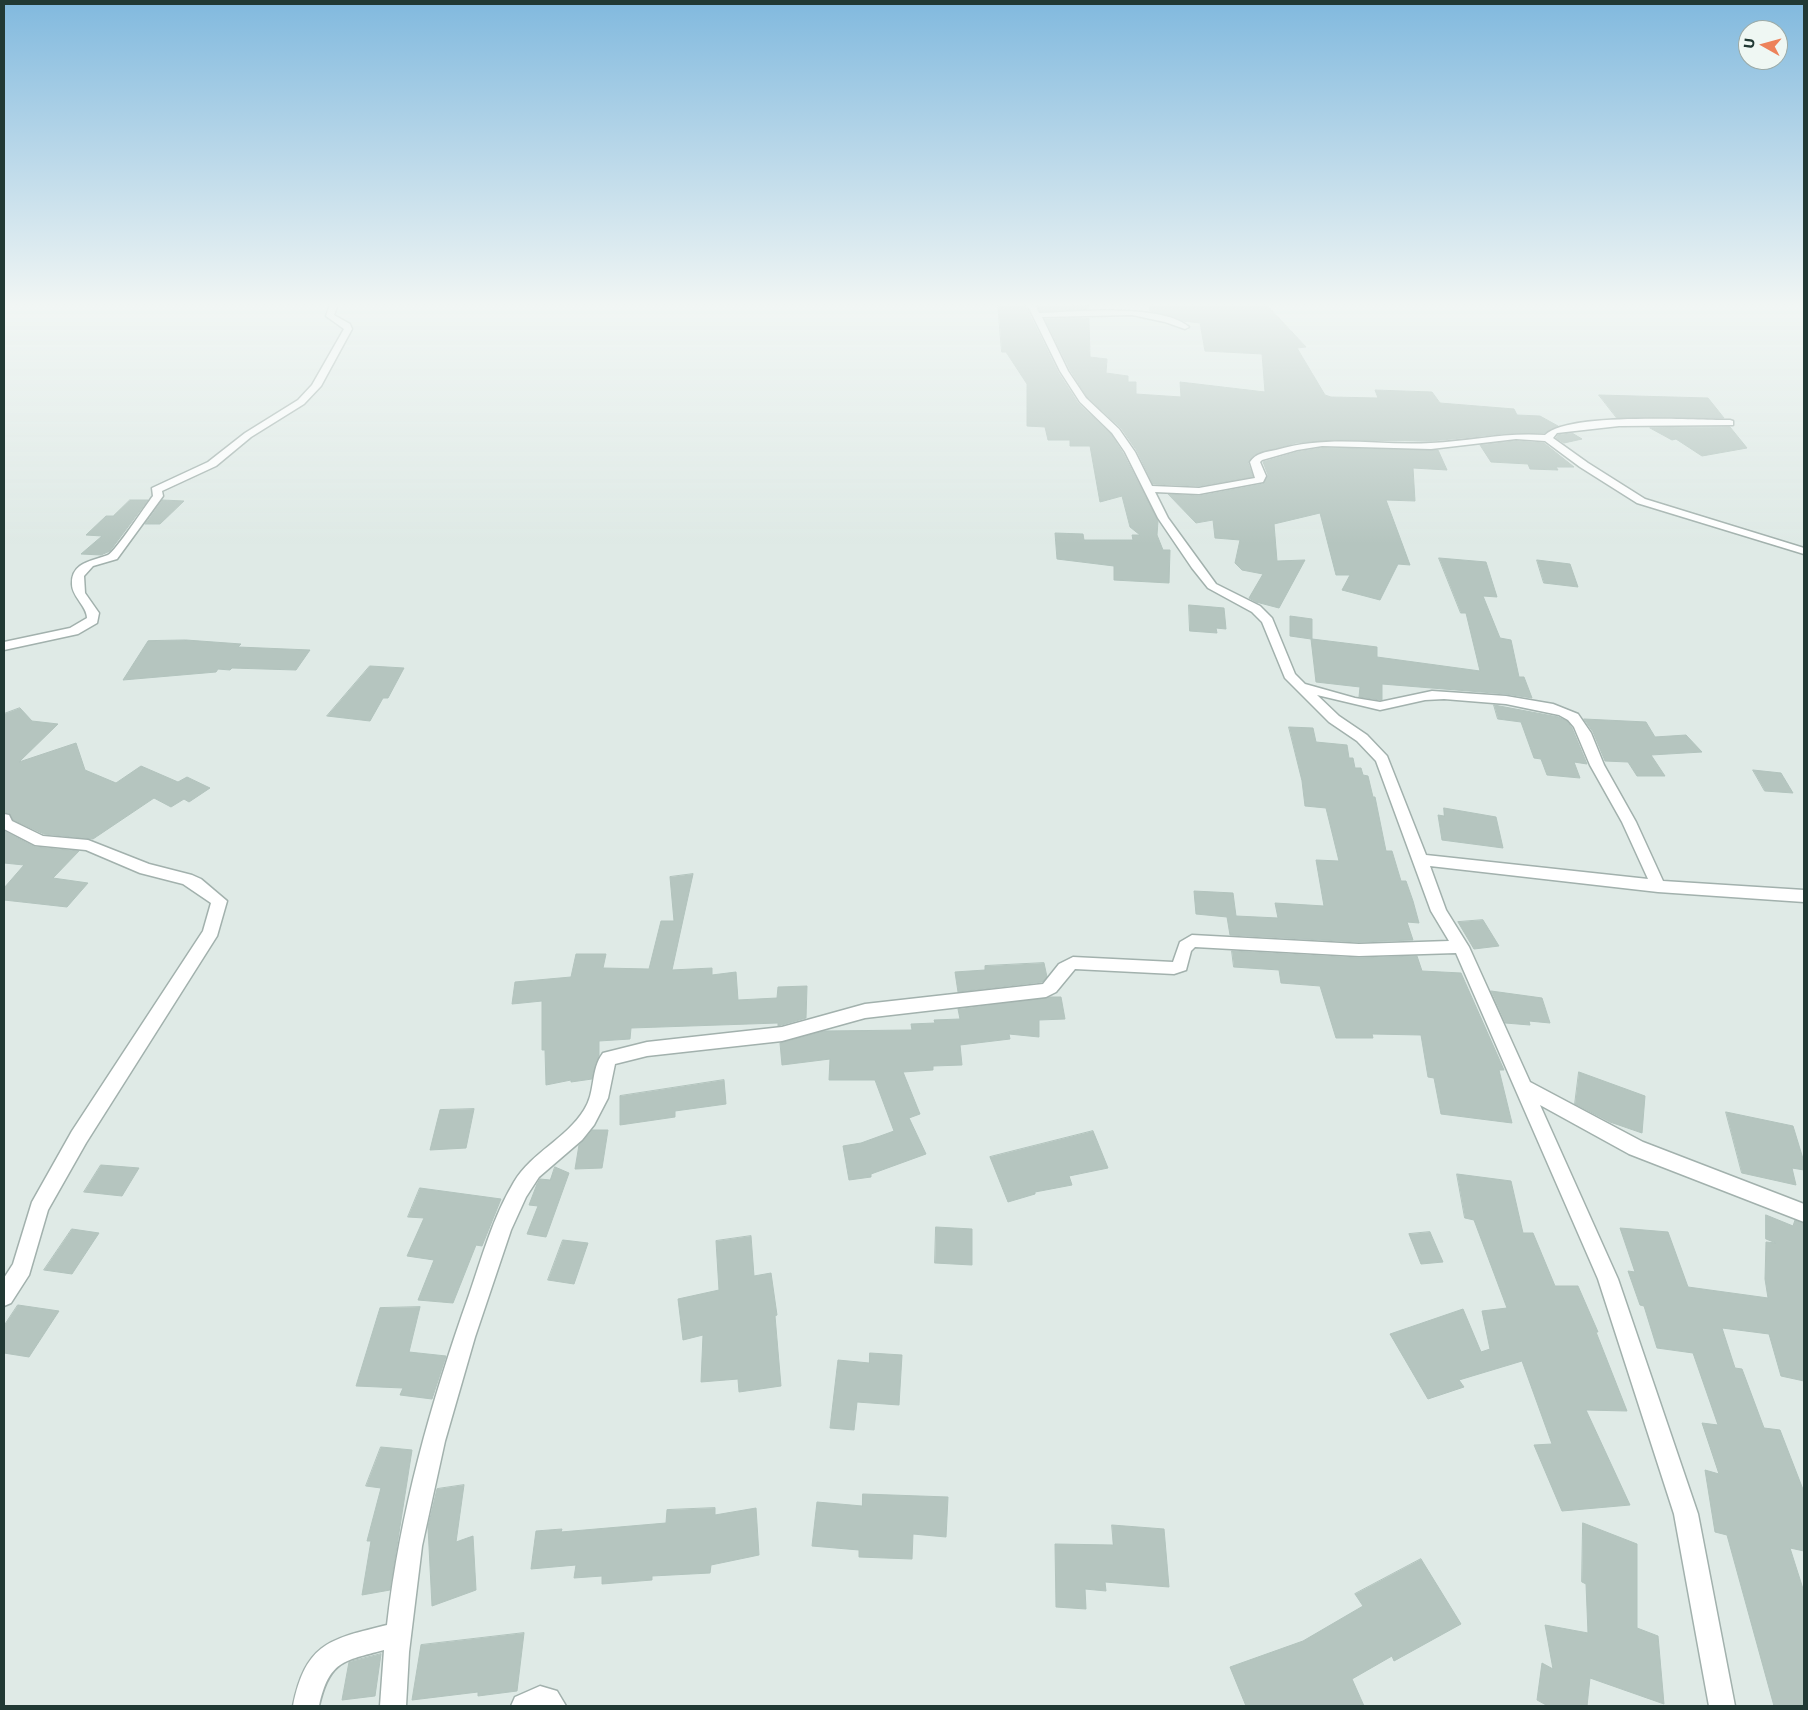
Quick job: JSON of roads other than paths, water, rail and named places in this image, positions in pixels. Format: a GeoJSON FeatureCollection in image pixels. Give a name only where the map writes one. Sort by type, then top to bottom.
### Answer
{"type":"FeatureCollection","features":[{"type":"Feature","properties":{"kind":"street"},"geometry":{"type":"LineString","coordinates":[[4,646],[74,631],[93,620],[93,614],[80,600],[77,579],[80,572],[89,563],[97,559],[112,557],[158,496],[156,490],[212,464],[248,435],[288,412],[310,393],[315,384]]}},
{"type":"Feature","properties":{"kind":"street"},"geometry":{"type":"LineString","coordinates":[[1072,384],[1083,400],[1116,431],[1130,452],[1164,518],[1212,586],[1256,609],[1268,621],[1290,675],[1334,720],[1362,738],[1382,759],[1440,912],[1461,947],[1608,1279],[1686,1514],[1722,1706]]}},
{"type":"Feature","properties":{"kind":"street"},"geometry":{"type":"LineString","coordinates":[[1548,438],[1554,431],[1583,426],[1652,422],[1730,424]]}},
{"type":"Feature","properties":{"kind":"street"},"geometry":{"type":"LineString","coordinates":[[1150,489],[1199,491],[1259,480],[1261,476],[1255,462],[1258,458],[1322,442],[1430,446],[1516,436],[1548,438],[1584,465],[1641,501],[1804,551]]}},
{"type":"Feature","properties":{"kind":"street"},"geometry":{"type":"LineString","coordinates":[[1302,687],[1380,706],[1408,702],[1419,697],[1434,695],[1497,699],[1532,704],[1566,712],[1580,726],[1597,766],[1637,837],[1658,886]]}},
{"type":"Feature","properties":{"kind":"street"},"geometry":{"type":"LineString","coordinates":[[4,819],[5,824],[40,841],[88,845],[145,869],[196,883],[219,901],[211,932],[79,1137],[39,1208],[22,1268],[4,1296]]}},
{"type":"Feature","properties":{"kind":"street"},"geometry":{"type":"LineString","coordinates":[[1420,860],[1658,886],[1804,896]]}},
{"type":"Feature","properties":{"kind":"street"},"geometry":{"type":"LineString","coordinates":[[393,1706],[399,1634],[420,1496],[459,1350],[502,1231],[527,1177],[570,1142],[593,1112],[600,1096],[603,1070],[609,1058],[647,1049],[782,1034],[865,1011],[1046,990],[1055,984],[1061,970],[1073,963],[1174,968],[1180,966],[1181,952],[1185,945],[1192,941],[1358,950],[1461,947]]}},
{"type":"Feature","properties":{"kind":"street"},"geometry":{"type":"LineString","coordinates":[[1523,1087],[1636,1148],[1804,1213]]}},
{"type":"Feature","properties":{"kind":"street"},"geometry":{"type":"LineString","coordinates":[[306,1706],[309,1692],[330,1655],[338,1650],[399,1634]]}},
{"type":"Feature","properties":{"kind":"street"},"geometry":{"type":"LineString","coordinates":[[524,1706],[540,1700],[548,1700],[553,1706]]}}]}
